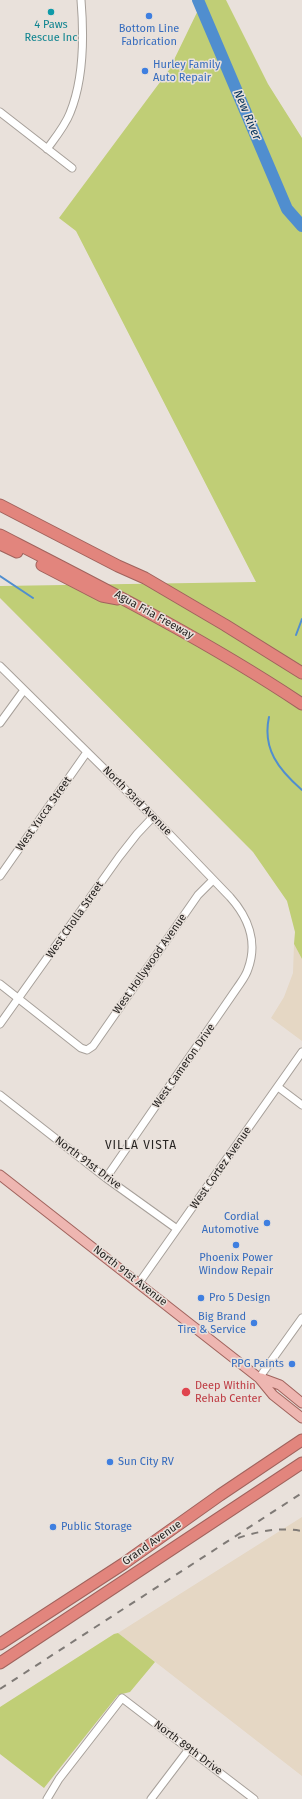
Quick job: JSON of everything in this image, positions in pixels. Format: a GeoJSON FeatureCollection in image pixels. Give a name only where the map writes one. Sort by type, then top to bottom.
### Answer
{"type":"FeatureCollection","features":[{"type":"Feature","properties":{"kind":"highway"},"geometry":{"type":"LineString","coordinates":[[0,498],[122,560],[145,578]]}},
{"type":"Feature","properties":{"kind":"highway"},"geometry":{"type":"LineString","coordinates":[[0,505],[118,566],[145,578],[226,625],[302,673]]}},
{"type":"Feature","properties":{"kind":"highway","name":"Agua Fria Freeway"},"geometry":{"type":"LineString","coordinates":[[0,535],[132,602],[231,658],[302,704]]}},
{"type":"Feature","properties":{"kind":"highway"},"geometry":{"type":"LineString","coordinates":[[0,544],[102,596],[132,602]]}},
{"type":"Feature","properties":{"kind":"highway","name":"Grand Avenue"},"geometry":{"type":"LineString","coordinates":[[0,1644],[90,1586],[302,1440]]}},
{"type":"Feature","properties":{"kind":"highway","name":"Grand Avenue"},"geometry":{"type":"LineString","coordinates":[[0,1663],[302,1463]]}},
{"type":"Feature","properties":{"kind":"highway"},"geometry":{"type":"LineString","coordinates":[[90,1586],[99,1598]]}},
{"type":"Feature","properties":{"kind":"main road","name":"North 91st Avenue"},"geometry":{"type":"LineString","coordinates":[[0,1176],[259,1378],[274,1395],[302,1418]]}},
{"type":"Feature","properties":{"kind":"main road","name":"North 91st Avenue"},"geometry":{"type":"LineString","coordinates":[[259,1378],[280,1386],[302,1403]]}},
{"type":"Feature","properties":{"kind":"street"},"geometry":{"type":"LineString","coordinates":[[47,149],[70,113],[79,82],[82,24],[81,0]]}},
{"type":"Feature","properties":{"kind":"street"},"geometry":{"type":"LineString","coordinates":[[0,112],[72,168]]}},
{"type":"Feature","properties":{"kind":"street","name":"North 93rd Avenue"},"geometry":{"type":"LineString","coordinates":[[0,666],[153,818],[239,907],[251,931],[252,950]]}},
{"type":"Feature","properties":{"kind":"street"},"geometry":{"type":"LineString","coordinates":[[0,723],[24,690]]}},
{"type":"Feature","properties":{"kind":"street","name":"West Yucca Street"},"geometry":{"type":"LineString","coordinates":[[0,876],[87,752]]}},
{"type":"Feature","properties":{"kind":"street","name":"West Cholla Street"},"geometry":{"type":"LineString","coordinates":[[0,1024],[119,857],[137,834],[153,818]]}},
{"type":"Feature","properties":{"kind":"street","name":"West Hollywood Avenue"},"geometry":{"type":"LineString","coordinates":[[19,999],[81,1048],[87,1050],[92,1046],[198,895],[213,880]]}},
{"type":"Feature","properties":{"kind":"street","name":"West Cameron Drive"},"geometry":{"type":"LineString","coordinates":[[106,1178],[237,988],[248,970],[252,950]]}},
{"type":"Feature","properties":{"kind":"street"},"geometry":{"type":"LineString","coordinates":[[0,984],[19,999]]}},
{"type":"Feature","properties":{"kind":"street","name":"West Cortez Avenue"},"geometry":{"type":"LineString","coordinates":[[139,1283],[302,1052]]}},
{"type":"Feature","properties":{"kind":"street"},"geometry":{"type":"LineString","coordinates":[[278,1087],[302,1105]]}},
{"type":"Feature","properties":{"kind":"street","name":"North 91st Drive"},"geometry":{"type":"LineString","coordinates":[[0,1095],[106,1178],[177,1229]]}},
{"type":"Feature","properties":{"kind":"street"},"geometry":{"type":"LineString","coordinates":[[259,1378],[302,1318]]}},
{"type":"Feature","properties":{"kind":"street","name":"North 89th Drive"},"geometry":{"type":"LineString","coordinates":[[47,1799],[59,1779],[122,1698],[254,1799]]}},
{"type":"Feature","properties":{"kind":"street"},"geometry":{"type":"LineString","coordinates":[[151,1799],[189,1749]]}},
{"type":"Feature","properties":{"kind":"shaded area"},"geometry":{"type":"Polygon","coordinates":[[[294,944],[302,959],[302,1041],[271,1018],[284,997],[293,973],[294,944]]]}},
{"type":"Feature","properties":{"kind":"shaded area"},"geometry":{"type":"Polygon","coordinates":[[[302,1517],[302,1776],[118,1633],[302,1517]]]}},
{"type":"Feature","properties":{"kind":"green space"},"geometry":{"type":"Polygon","coordinates":[[[203,0],[226,0],[268,84],[302,138],[302,959],[294,944],[295,932],[287,901],[253,852],[0,598],[0,586],[256,582],[76,231],[59,218],[169,70],[203,0]]]}},
{"type":"Feature","properties":{"kind":"green space"},"geometry":{"type":"Polygon","coordinates":[[[118,1633],[155,1662],[130,1692],[118,1695],[44,1788],[0,1754],[0,1707],[114,1634],[118,1633]]]}},
{"type":"Feature","properties":{"kind":"waterway","name":"New River"},"geometry":{"type":"LineString","coordinates":[[198,0],[287,209],[302,226]]}},
{"type":"Feature","properties":{"kind":"waterway"},"geometry":{"type":"LineString","coordinates":[[0,576],[33,598]]}},
{"type":"Feature","properties":{"kind":"waterway"},"geometry":{"type":"LineString","coordinates":[[296,635],[302,619]]}},
{"type":"Feature","properties":{"kind":"waterway"},"geometry":{"type":"LineString","coordinates":[[269,717],[267,729],[268,739],[274,758],[286,775],[302,790]]}},
{"type":"Feature","properties":{"kind":"railway"},"geometry":{"type":"LineString","coordinates":[[0,1689],[302,1493]]}},
{"type":"Feature","properties":{"kind":"railway"},"geometry":{"type":"LineString","coordinates":[[238,1538],[270,1530],[286,1529],[302,1531]]}},
{"type":"Feature","properties":{"kind":"place","name":"4 Paws Rescue Inc"},"geometry":{"type":"Point","coordinates":[51,12]}},
{"type":"Feature","properties":{"kind":"place","name":"Bottom Line Fabrication"},"geometry":{"type":"Point","coordinates":[149,16]}},
{"type":"Feature","properties":{"kind":"place","name":"Hurley Family Auto Repair"},"geometry":{"type":"Point","coordinates":[145,71]}},
{"type":"Feature","properties":{"kind":"place","name":"Cordial Automotive"},"geometry":{"type":"Point","coordinates":[267,1223]}},
{"type":"Feature","properties":{"kind":"place","name":"Phoenix Power Window Repair"},"geometry":{"type":"Point","coordinates":[236,1245]}},
{"type":"Feature","properties":{"kind":"place","name":"Pro 5 Design"},"geometry":{"type":"Point","coordinates":[201,1298]}},
{"type":"Feature","properties":{"kind":"place","name":"Big Brand Tire & Service"},"geometry":{"type":"Point","coordinates":[254,1323]}},
{"type":"Feature","properties":{"kind":"place","name":"PPG Paints"},"geometry":{"type":"Point","coordinates":[292,1364]}},
{"type":"Feature","properties":{"kind":"place","name":"Deep Within Rehab Center"},"geometry":{"type":"Point","coordinates":[186,1392]}},
{"type":"Feature","properties":{"kind":"place","name":"Sun City RV"},"geometry":{"type":"Point","coordinates":[110,1462]}},
{"type":"Feature","properties":{"kind":"place","name":"Public Storage"},"geometry":{"type":"Point","coordinates":[53,1527]}},
{"type":"Feature","properties":{"kind":"district","name":"VILLA VISTA"},"geometry":{"type":"Point","coordinates":[141,1146]}}]}
